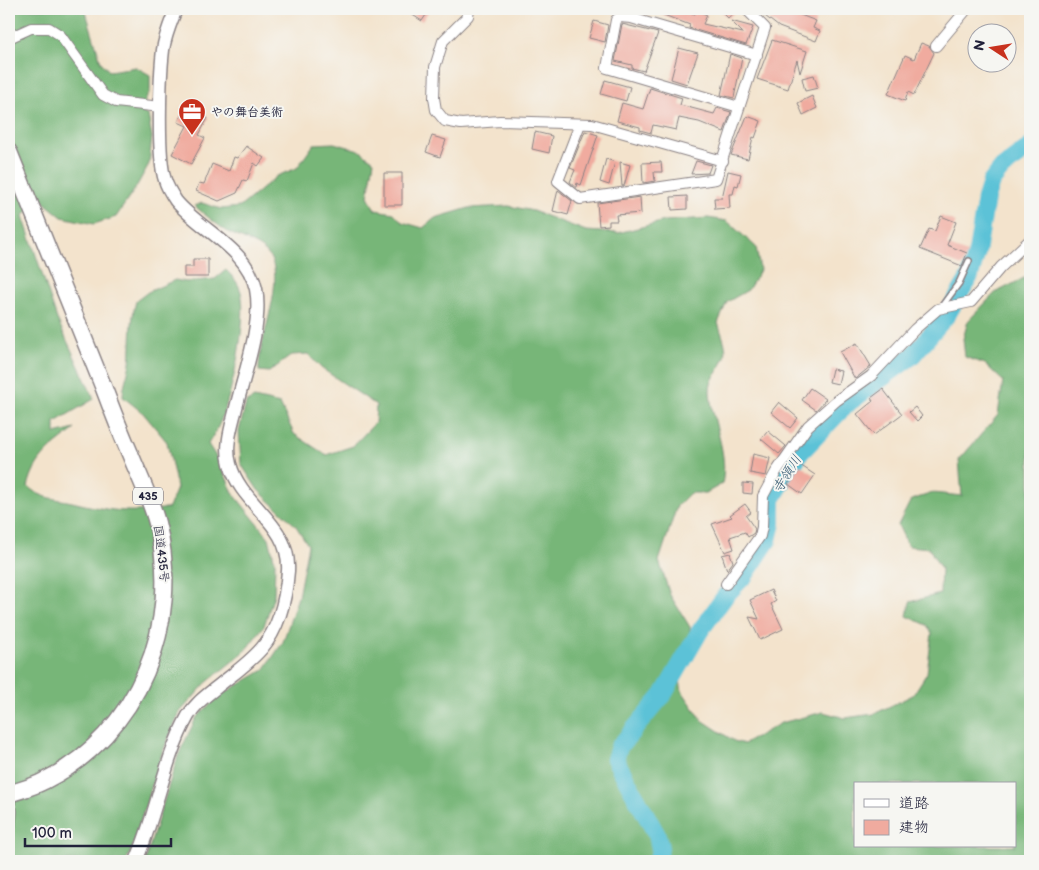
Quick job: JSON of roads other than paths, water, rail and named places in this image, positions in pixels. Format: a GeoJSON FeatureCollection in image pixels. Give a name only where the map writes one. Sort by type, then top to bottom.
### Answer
{"type":"FeatureCollection","features":[{"type":"Feature","properties":{"kind":"highway","name":"国道435号"},"geometry":{"type":"LineString","coordinates":[[9,152],[64,284],[157,522],[163,549],[165,598],[162,625],[153,655],[143,682],[123,714],[102,739],[63,770],[43,782],[9,794]]}},
{"type":"Feature","properties":{"kind":"street"},"geometry":{"type":"LineString","coordinates":[[136,861],[144,844],[172,752],[188,715],[198,703],[263,648],[276,624],[283,601],[288,570],[287,551],[282,538],[242,490],[232,474],[229,460],[228,446],[255,328],[256,288],[249,270],[238,255],[184,208],[169,189],[164,179],[161,107],[163,49],[176,9]]}},
{"type":"Feature","properties":{"kind":"street"},"geometry":{"type":"LineString","coordinates":[[469,9],[468,16],[443,42],[435,67],[434,98],[436,110],[445,121],[461,124],[500,121],[592,124],[723,161]]}},
{"type":"Feature","properties":{"kind":"street"},"geometry":{"type":"LineString","coordinates":[[580,124],[558,181],[580,199],[716,179],[765,28],[746,9]]}},
{"type":"Feature","properties":{"kind":"street"},"geometry":{"type":"LineString","coordinates":[[936,46],[967,9]]}},
{"type":"Feature","properties":{"kind":"street"},"geometry":{"type":"LineString","coordinates":[[739,107],[607,68],[616,20],[620,17],[631,18],[757,55]]}},
{"type":"Feature","properties":{"kind":"street"},"geometry":{"type":"LineString","coordinates":[[9,38],[31,28],[49,28],[60,35],[103,95],[116,102],[161,107]]}},
{"type":"Feature","properties":{"kind":"street"},"geometry":{"type":"LineString","coordinates":[[726,584],[760,536],[763,496],[776,472],[808,426],[836,401],[871,376],[915,329],[941,309],[972,302],[1000,267],[1030,240]]}},
{"type":"Feature","properties":{"kind":"street"},"geometry":{"type":"LineString","coordinates":[[9,800],[12,811],[9,835]]}},
{"type":"Feature","properties":{"kind":"lane"},"geometry":{"type":"LineString","coordinates":[[941,309],[948,301],[969,261]]}},
{"type":"Feature","properties":{"kind":"waterway","name":"寺領川"},"geometry":{"type":"LineString","coordinates":[[658,861],[660,848],[657,835],[615,759],[619,747],[663,695],[700,631],[726,595],[745,575],[768,540],[772,523],[772,499],[800,453],[847,404],[912,356],[947,315],[970,276],[977,252],[986,198],[991,182],[1002,168],[1030,147]]}},
{"type":"Feature","properties":{"kind":"place","name":"やの舞台美術"},"geometry":{"type":"Point","coordinates":[192,136]}}]}
